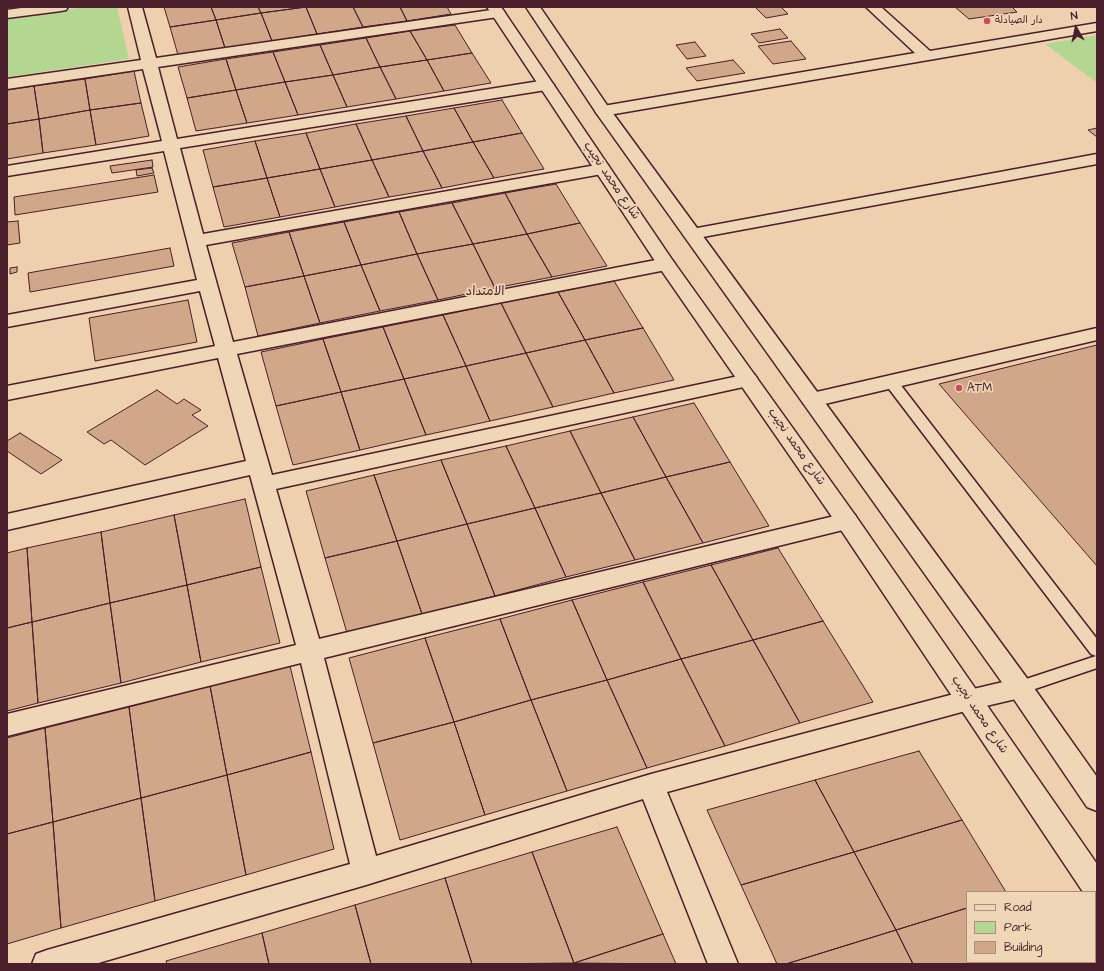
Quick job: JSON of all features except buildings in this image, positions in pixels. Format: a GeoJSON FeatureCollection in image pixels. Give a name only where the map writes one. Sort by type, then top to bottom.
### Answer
{"type":"FeatureCollection","features":[{"type":"Feature","properties":{"kind":"street"},"geometry":{"type":"LineString","coordinates":[[7,14],[62,7]]}},
{"type":"Feature","properties":{"kind":"street"},"geometry":{"type":"LineString","coordinates":[[136,7],[149,64],[207,284],[310,650],[366,872]]}},
{"type":"Feature","properties":{"kind":"street"},"geometry":{"type":"LineString","coordinates":[[533,7],[603,111],[1020,688],[1097,799]]}},
{"type":"Feature","properties":{"kind":"street"},"geometry":{"type":"LineString","coordinates":[[873,7],[926,55]]}},
{"type":"Feature","properties":{"kind":"street"},"geometry":{"type":"LineString","coordinates":[[7,84],[149,64],[496,10]]}},
{"type":"Feature","properties":{"kind":"street","name":"شارع محمد نجيب"},"geometry":{"type":"LineString","coordinates":[[496,10],[666,264],[847,521],[1097,888]]}},
{"type":"Feature","properties":{"kind":"street"},"geometry":{"type":"LineString","coordinates":[[603,111],[1097,27]]}},
{"type":"Feature","properties":{"kind":"street"},"geometry":{"type":"LineString","coordinates":[[7,170],[546,85]]}},
{"type":"Feature","properties":{"kind":"street"},"geometry":{"type":"LineString","coordinates":[[692,234],[1097,159]]}},
{"type":"Feature","properties":{"kind":"street"},"geometry":{"type":"LineString","coordinates":[[196,241],[602,169]]}},
{"type":"Feature","properties":{"kind":"street"},"geometry":{"type":"LineString","coordinates":[[7,393],[666,264]]}},
{"type":"Feature","properties":{"kind":"street"},"geometry":{"type":"LineString","coordinates":[[7,321],[207,284]]}},
{"type":"Feature","properties":{"kind":"street"},"geometry":{"type":"LineString","coordinates":[[812,400],[1097,334]]}},
{"type":"Feature","properties":{"kind":"street"},"geometry":{"type":"LineString","coordinates":[[7,522],[261,475],[748,380]]}},
{"type":"Feature","properties":{"kind":"street"},"geometry":{"type":"LineString","coordinates":[[7,725],[310,650],[847,521]]}},
{"type":"Feature","properties":{"kind":"street"},"geometry":{"type":"LineString","coordinates":[[47,964],[366,872],[651,785],[969,700],[1020,688]]}},
{"type":"Feature","properties":{"kind":"street"},"geometry":{"type":"LineString","coordinates":[[651,785],[723,964]]}},
{"type":"Feature","properties":{"kind":"lane"},"geometry":{"type":"LineString","coordinates":[[891,382],[1097,650]]}},
{"type":"Feature","properties":{"kind":"lane"},"geometry":{"type":"LineString","coordinates":[[1020,688],[1097,662]]}},
{"type":"Feature","properties":{"kind":"green space"},"geometry":{"type":"Polygon","coordinates":[[[86,7],[117,7],[129,59],[7,77],[7,18],[86,7]]]}},
{"type":"Feature","properties":{"kind":"green space"},"geometry":{"type":"Polygon","coordinates":[[[1097,35],[1097,83],[1045,44],[1097,35]]]}},
{"type":"Feature","properties":{"kind":"place","name":"دار الصيادلة"},"geometry":{"type":"Point","coordinates":[987,21]}},
{"type":"Feature","properties":{"kind":"place","name":"ATM"},"geometry":{"type":"Point","coordinates":[959,388]}},
{"type":"Feature","properties":{"kind":"district","name":"الامتداد"},"geometry":{"type":"Point","coordinates":[485,292]}}]}
